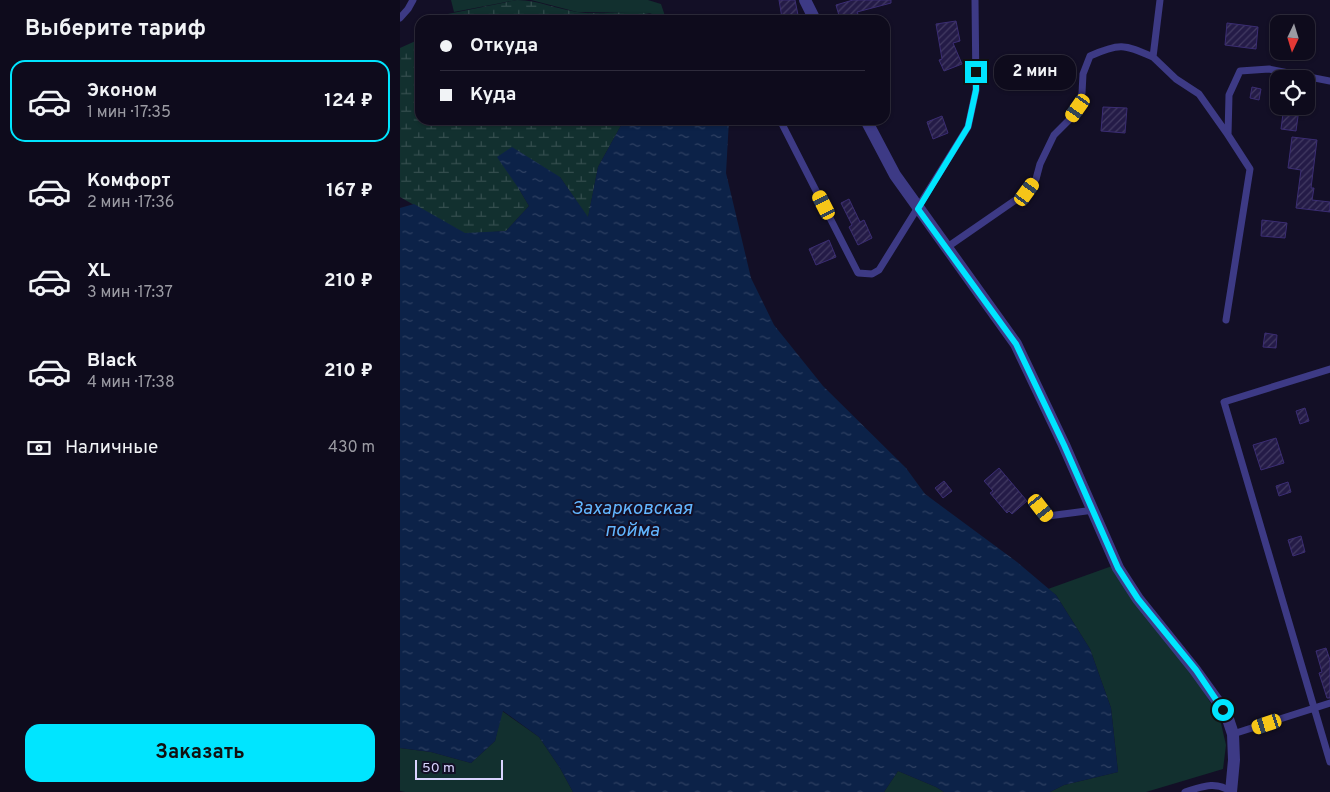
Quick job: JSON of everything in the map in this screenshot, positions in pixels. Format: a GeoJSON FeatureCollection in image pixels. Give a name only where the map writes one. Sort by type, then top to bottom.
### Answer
{"type":"FeatureCollection","features":[{"type":"Feature","properties":{"kind":"street"},"geometry":{"type":"LineString","coordinates":[[805,0],[812,15]]}},
{"type":"Feature","properties":{"kind":"street"},"geometry":{"type":"LineString","coordinates":[[869,125],[895,175],[1016,344],[1038,387],[1118,568],[1138,599],[1196,670],[1228,719],[1233,734],[1234,760],[1231,792]]}},
{"type":"Feature","properties":{"kind":"lane"},"geometry":{"type":"LineString","coordinates":[[400,18],[413,0]]}},
{"type":"Feature","properties":{"kind":"lane"},"geometry":{"type":"LineString","coordinates":[[783,125],[858,273],[872,274],[879,270],[968,127],[976,90],[975,0]]}},
{"type":"Feature","properties":{"kind":"lane"},"geometry":{"type":"LineString","coordinates":[[1153,57],[1160,0]]}},
{"type":"Feature","properties":{"kind":"lane"},"geometry":{"type":"LineString","coordinates":[[946,248],[1027,192],[1036,179],[1040,164],[1054,135],[1078,108],[1082,92],[1083,74],[1090,56],[1111,46],[1132,48],[1153,57],[1176,79],[1200,94],[1250,169],[1226,320]]}},
{"type":"Feature","properties":{"kind":"lane"},"geometry":{"type":"LineString","coordinates":[[1228,135],[1229,95],[1240,71],[1269,69],[1330,81]]}},
{"type":"Feature","properties":{"kind":"lane"},"geometry":{"type":"LineString","coordinates":[[1330,377],[1327,370],[1224,402],[1330,762]]}},
{"type":"Feature","properties":{"kind":"lane"},"geometry":{"type":"LineString","coordinates":[[1035,499],[1048,516],[1094,510]]}},
{"type":"Feature","properties":{"kind":"lane"},"geometry":{"type":"LineString","coordinates":[[1233,734],[1330,703]]}},
{"type":"Feature","properties":{"kind":"lane"},"geometry":{"type":"LineString","coordinates":[[1185,792],[1212,784],[1226,787],[1231,792]]}},
{"type":"Feature","properties":{"kind":"green space"},"geometry":{"type":"Polygon","coordinates":[[[451,0],[517,0],[454,12],[451,0]]]}},
{"type":"Feature","properties":{"kind":"green space"},"geometry":{"type":"Polygon","coordinates":[[[517,0],[532,1],[577,12],[635,12],[653,15],[443,15],[517,0]]]}},
{"type":"Feature","properties":{"kind":"green space"},"geometry":{"type":"Polygon","coordinates":[[[531,0],[648,0],[661,4],[665,15],[649,13],[577,12],[531,0]]]}},
{"type":"Feature","properties":{"kind":"green space"},"geometry":{"type":"Polygon","coordinates":[[[415,41],[415,125],[621,125],[598,167],[588,218],[560,177],[519,189],[529,206],[506,231],[465,234],[400,197],[400,48],[415,41]]]}},
{"type":"Feature","properties":{"kind":"green space"},"geometry":{"type":"Polygon","coordinates":[[[1112,566],[1196,678],[1220,719],[1226,745],[1223,769],[1146,792],[1050,792],[1064,785],[1118,772],[1111,708],[1090,649],[1056,595],[1048,589],[1112,566]]]}},
{"type":"Feature","properties":{"kind":"green space"},"geometry":{"type":"Polygon","coordinates":[[[502,711],[539,737],[560,768],[573,792],[400,791],[400,748],[431,752],[471,763],[495,741],[502,711]]]}},
{"type":"Feature","properties":{"kind":"green space"},"geometry":{"type":"Polygon","coordinates":[[[898,771],[936,787],[944,792],[884,792],[898,771]]]}},
{"type":"Feature","properties":{"kind":"water","name":"Захарковская пойма"},"geometry":{"type":"Polygon","coordinates":[[[621,125],[729,125],[726,173],[751,278],[774,325],[823,386],[906,468],[925,494],[1017,562],[1056,595],[1090,649],[1111,708],[1118,772],[1064,785],[1050,792],[944,792],[898,771],[884,792],[573,792],[560,768],[539,737],[503,711],[495,741],[471,763],[431,752],[400,748],[400,208],[414,204],[465,233],[506,231],[529,206],[497,157],[512,147],[560,177],[588,217],[598,167],[621,125]]]}},
{"type":"Feature","properties":{"kind":"building"},"geometry":{"type":"Polygon","coordinates":[[[779,0],[795,0],[798,15],[782,15],[779,0]]]}},
{"type":"Feature","properties":{"kind":"building"},"geometry":{"type":"Polygon","coordinates":[[[853,0],[891,0],[891,3],[857,12],[858,14],[854,15],[839,15],[836,5],[853,0]]]}},
{"type":"Feature","properties":{"kind":"building"},"geometry":{"type":"Polygon","coordinates":[[[956,21],[960,41],[953,43],[962,64],[944,71],[939,60],[942,59],[936,24],[956,21]]]}},
{"type":"Feature","properties":{"kind":"building"},"geometry":{"type":"Polygon","coordinates":[[[1227,23],[1258,27],[1256,49],[1225,45],[1227,23]]]}},
{"type":"Feature","properties":{"kind":"building"},"geometry":{"type":"Polygon","coordinates":[[[1252,87],[1261,89],[1259,100],[1250,98],[1252,87]]]}},
{"type":"Feature","properties":{"kind":"building"},"geometry":{"type":"Polygon","coordinates":[[[1103,107],[1127,108],[1125,133],[1101,131],[1103,107]]]}},
{"type":"Feature","properties":{"kind":"building"},"geometry":{"type":"Polygon","coordinates":[[[1283,115],[1298,115],[1296,131],[1281,129],[1283,115]]]}},
{"type":"Feature","properties":{"kind":"building"},"geometry":{"type":"Polygon","coordinates":[[[942,116],[948,133],[933,139],[927,122],[942,116]]]}},
{"type":"Feature","properties":{"kind":"building"},"geometry":{"type":"Polygon","coordinates":[[[1292,137],[1317,140],[1311,188],[1314,188],[1312,200],[1330,202],[1330,212],[1296,208],[1301,170],[1288,168],[1292,137]]]}},
{"type":"Feature","properties":{"kind":"building"},"geometry":{"type":"Polygon","coordinates":[[[849,199],[860,222],[864,220],[872,238],[858,245],[849,227],[852,225],[841,203],[849,199]]]}},
{"type":"Feature","properties":{"kind":"building"},"geometry":{"type":"Polygon","coordinates":[[[1262,220],[1287,223],[1285,238],[1261,236],[1262,220]]]}},
{"type":"Feature","properties":{"kind":"building"},"geometry":{"type":"Polygon","coordinates":[[[829,240],[836,257],[816,265],[809,249],[829,240]]]}},
{"type":"Feature","properties":{"kind":"building"},"geometry":{"type":"Polygon","coordinates":[[[1265,333],[1277,335],[1276,348],[1263,347],[1265,333]]]}},
{"type":"Feature","properties":{"kind":"building"},"geometry":{"type":"Polygon","coordinates":[[[1305,408],[1309,421],[1300,424],[1296,411],[1305,408]]]}},
{"type":"Feature","properties":{"kind":"building"},"geometry":{"type":"Polygon","coordinates":[[[1276,438],[1284,463],[1261,470],[1253,445],[1276,438]]]}},
{"type":"Feature","properties":{"kind":"building"},"geometry":{"type":"Polygon","coordinates":[[[999,468],[1027,501],[1012,514],[1009,511],[1007,513],[990,493],[993,491],[984,481],[999,468]]]}},
{"type":"Feature","properties":{"kind":"building"},"geometry":{"type":"Polygon","coordinates":[[[944,481],[952,491],[943,498],[935,488],[944,481]]]}},
{"type":"Feature","properties":{"kind":"building"},"geometry":{"type":"Polygon","coordinates":[[[1288,482],[1291,492],[1279,496],[1276,486],[1288,482]]]}},
{"type":"Feature","properties":{"kind":"building"},"geometry":{"type":"Polygon","coordinates":[[[1301,536],[1305,552],[1293,556],[1288,540],[1301,536]]]}},
{"type":"Feature","properties":{"kind":"building"},"geometry":{"type":"Polygon","coordinates":[[[1326,648],[1330,660],[1330,698],[1327,698],[1319,673],[1322,672],[1316,651],[1326,648]]]}},
{"type":"Feature","properties":{"kind":"route"},"geometry":{"type":"LineString","coordinates":[[976,72],[976,90],[968,127],[918,209],[1016,344],[1034,379],[1118,568],[1138,599],[1196,670],[1223,710]]}}]}
